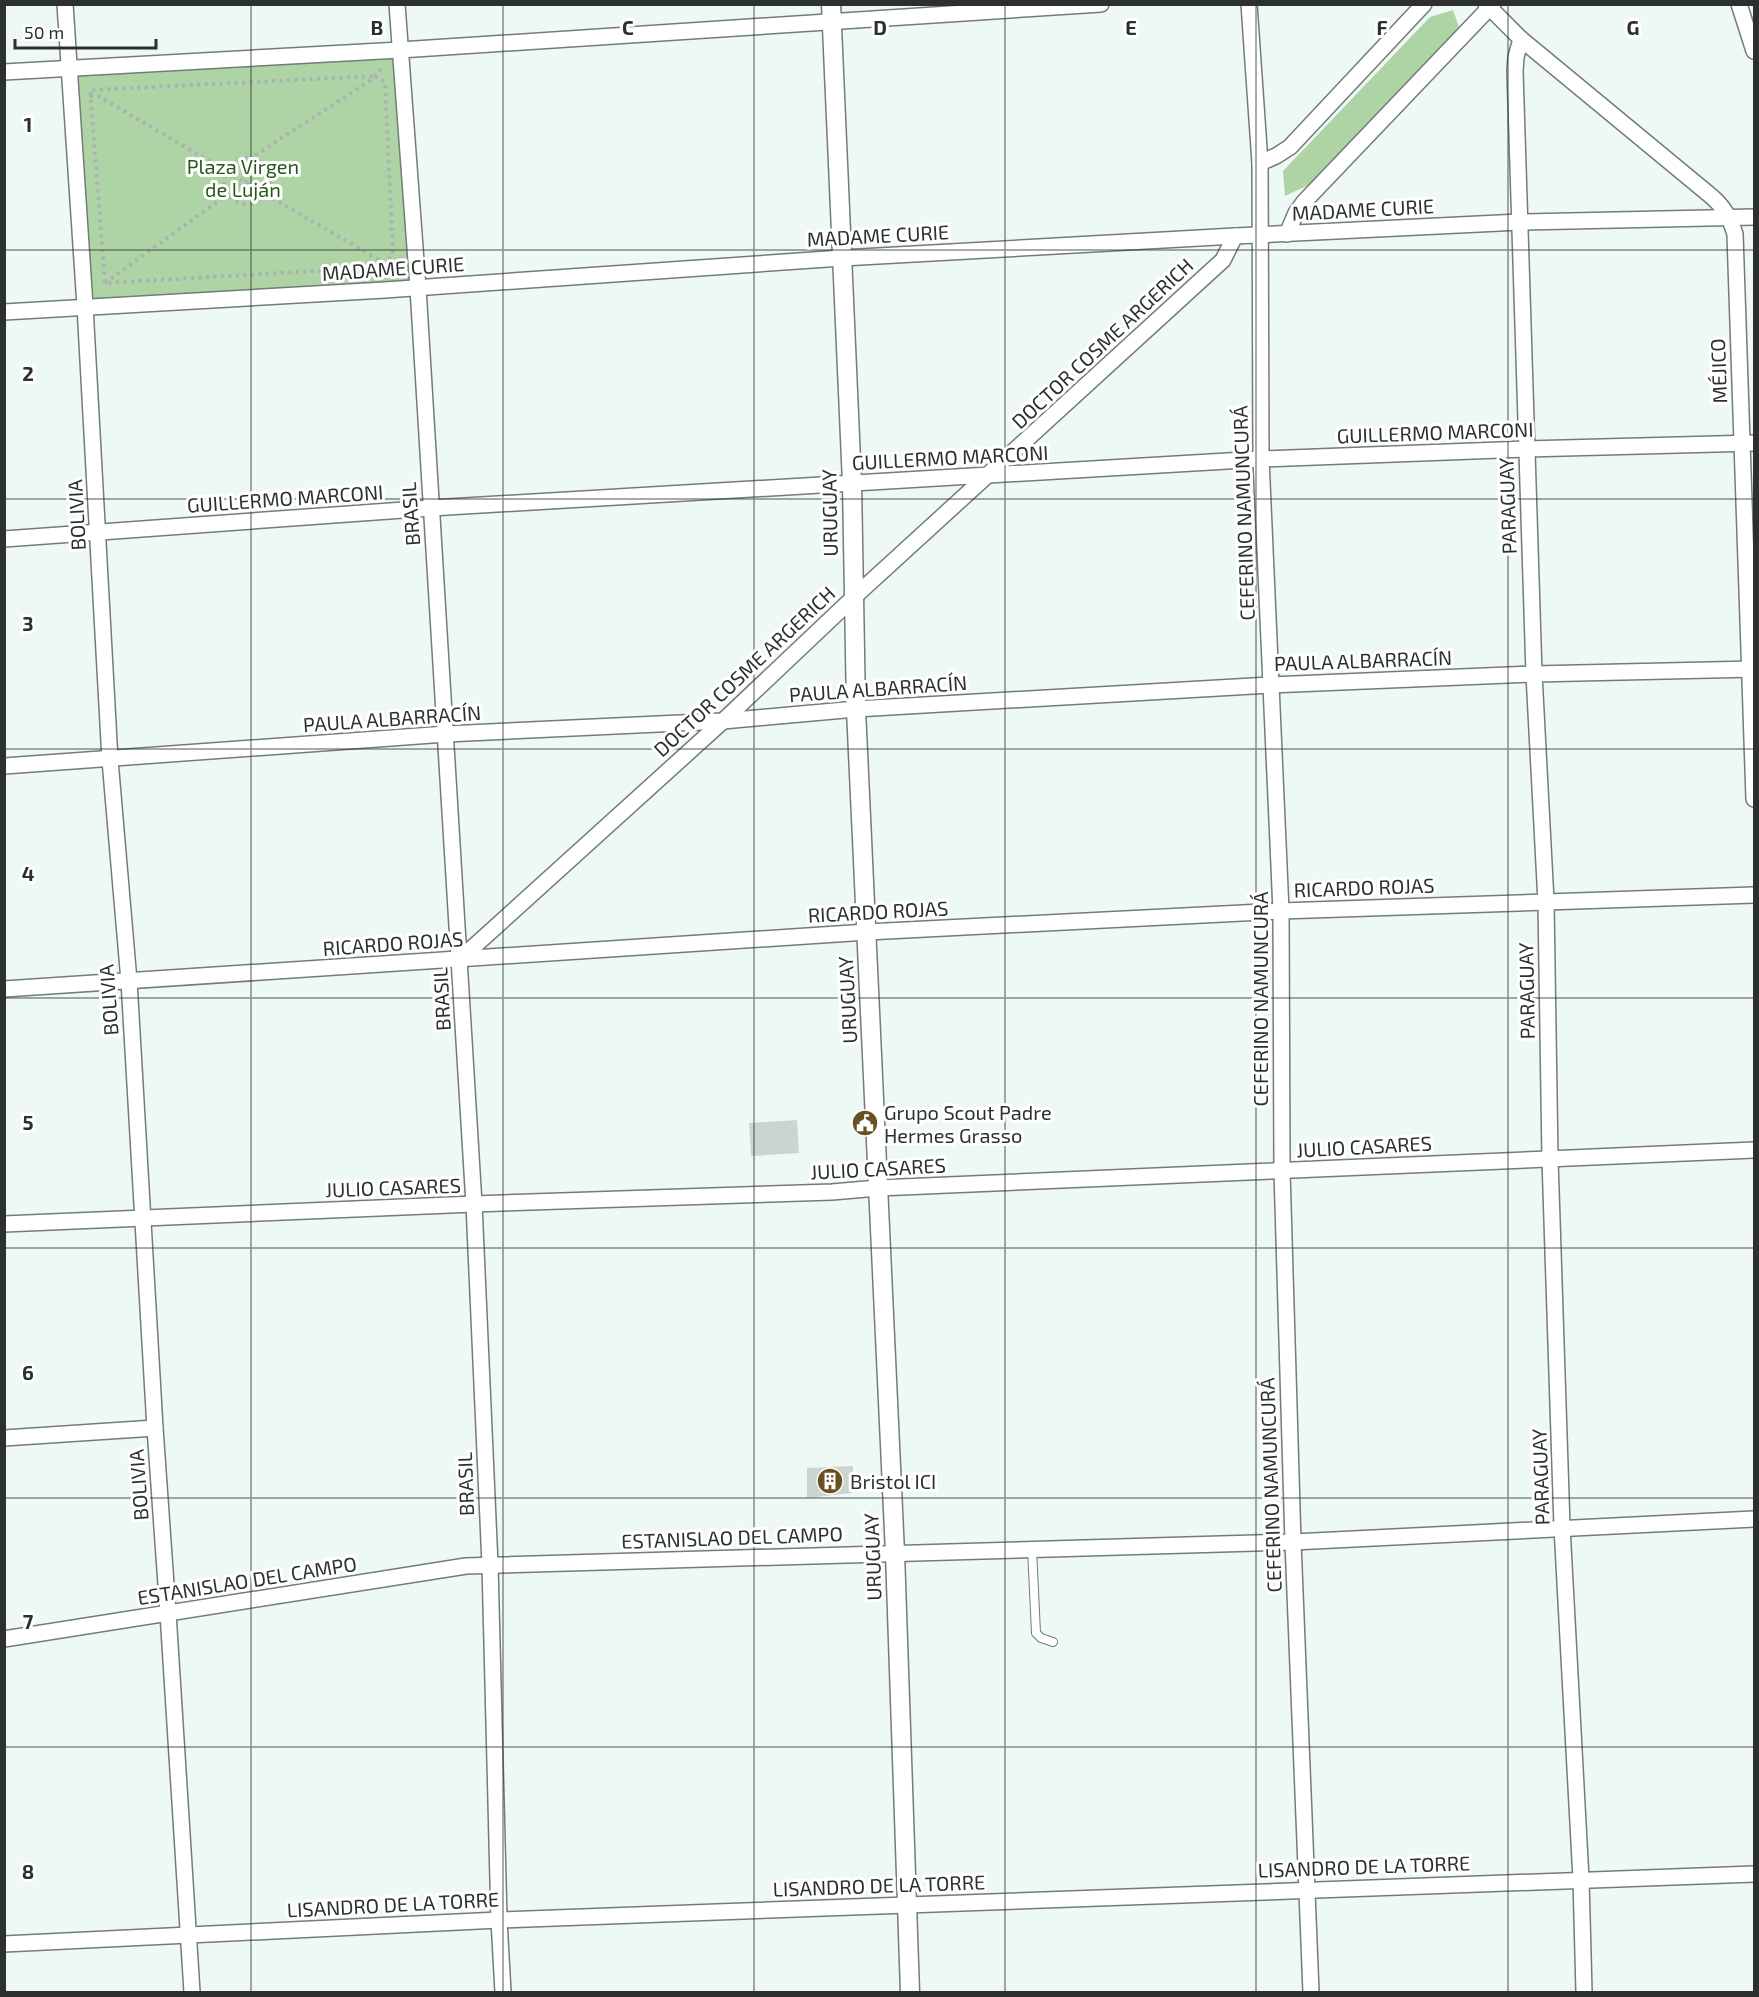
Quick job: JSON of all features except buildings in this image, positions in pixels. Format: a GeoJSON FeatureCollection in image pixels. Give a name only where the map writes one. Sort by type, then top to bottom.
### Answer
{"type":"FeatureCollection","features":[{"type":"Feature","properties":{"kind":"street","name":"BOLIVIA"},"geometry":{"type":"LineString","coordinates":[[65,4],[85,306],[110,760],[129,981],[154,1428],[190,1934],[192,1992]]}},
{"type":"Feature","properties":{"kind":"street","name":"BRASIL"},"geometry":{"type":"LineString","coordinates":[[397,4],[418,288],[474,1204],[490,1565],[499,1920],[503,1992]]}},
{"type":"Feature","properties":{"kind":"street"},"geometry":{"type":"LineString","coordinates":[[4,72],[400,50],[831,13],[1101,4]]}},
{"type":"Feature","properties":{"kind":"street","name":"CEFERINO NAMUNCURÁ"},"geometry":{"type":"LineString","coordinates":[[1250,4],[1260,163],[1261,459],[1281,911],[1282,1171],[1293,1542],[1311,1992]]}},
{"type":"Feature","properties":{"kind":"street"},"geometry":{"type":"LineString","coordinates":[[1260,163],[1290,147],[1424,4]]}},
{"type":"Feature","properties":{"kind":"street"},"geometry":{"type":"LineString","coordinates":[[1739,4],[1755,51]]}},
{"type":"Feature","properties":{"kind":"street"},"geometry":{"type":"LineString","coordinates":[[1287,234],[1296,213],[1304,202],[1448,52],[1486,6],[1521,39],[1711,196],[1731,218]]}},
{"type":"Feature","properties":{"kind":"street","name":"URUGUAY"},"geometry":{"type":"LineString","coordinates":[[831,13],[852,483],[856,709],[895,1553],[910,1992]]}},
{"type":"Feature","properties":{"kind":"street","name":"PARAGUAY"},"geometry":{"type":"LineString","coordinates":[[1521,39],[1515,71],[1526,449],[1534,674],[1546,902],[1550,1159],[1562,1527],[1581,1879],[1584,1992]]}},
{"type":"Feature","properties":{"kind":"street","name":"MADAME CURIE"},"geometry":{"type":"LineString","coordinates":[[4,312],[418,288],[842,258],[1235,236],[1520,222],[1755,217]]}},
{"type":"Feature","properties":{"kind":"street","name":"MÉJICO"},"geometry":{"type":"LineString","coordinates":[[1731,218],[1735,234],[1748,443],[1755,799]]}},
{"type":"Feature","properties":{"kind":"street","name":"DOCTOR COSME ARGERICH"},"geometry":{"type":"LineString","coordinates":[[459,960],[723,721],[1223,260],[1235,236]]}},
{"type":"Feature","properties":{"kind":"street","name":"GUILLERMO MARCONI"},"geometry":{"type":"LineString","coordinates":[[4,539],[431,508],[1261,459],[1748,443]]}},
{"type":"Feature","properties":{"kind":"street","name":"PAULA ALBARRACÍN"},"geometry":{"type":"LineString","coordinates":[[4,766],[446,734],[723,721],[856,709],[1270,685],[1534,674],[1752,669]]}},
{"type":"Feature","properties":{"kind":"street","name":"RICARDO ROJAS"},"geometry":{"type":"LineString","coordinates":[[4,989],[867,932],[1281,911],[1755,895]]}},
{"type":"Feature","properties":{"kind":"street","name":"JULIO CASARES"},"geometry":{"type":"LineString","coordinates":[[4,1224],[474,1204],[832,1192],[878,1188],[1755,1150]]}},
{"type":"Feature","properties":{"kind":"street"},"geometry":{"type":"LineString","coordinates":[[4,1438],[154,1428]]}},
{"type":"Feature","properties":{"kind":"street","name":"ESTANISLAO DEL CAMPO"},"geometry":{"type":"LineString","coordinates":[[4,1639],[466,1566],[1293,1542],[1755,1519]]}},
{"type":"Feature","properties":{"kind":"street","name":"LISANDRO DE LA TORRE"},"geometry":{"type":"LineString","coordinates":[[4,1944],[499,1920],[1755,1874]]}},
{"type":"Feature","properties":{"kind":"lane"},"geometry":{"type":"LineString","coordinates":[[1032,1549],[1036,1633],[1041,1638],[1053,1642]]}},
{"type":"Feature","properties":{"kind":"path"},"geometry":{"type":"LineString","coordinates":[[251,158],[267,170],[269,183],[266,193],[258,201],[246,203],[234,200],[228,194],[224,181],[227,170],[238,160],[251,158],[341,100],[375,76],[400,50]]}},
{"type":"Feature","properties":{"kind":"path"},"geometry":{"type":"LineString","coordinates":[[105,283],[90,90],[375,76],[385,82],[393,254],[384,267]]}},
{"type":"Feature","properties":{"kind":"path"},"geometry":{"type":"LineString","coordinates":[[71,96],[98,96],[384,263],[385,290]]}},
{"type":"Feature","properties":{"kind":"path"},"geometry":{"type":"LineString","coordinates":[[85,306],[105,283],[246,181],[251,158]]}},
{"type":"Feature","properties":{"kind":"path"},"geometry":{"type":"LineString","coordinates":[[105,283],[384,267]]}},
{"type":"Feature","properties":{"kind":"green space"},"geometry":{"type":"Polygon","coordinates":[[[1453,10],[1459,27],[1313,183],[1285,196],[1283,171],[1430,17],[1453,10]]]}},
{"type":"Feature","properties":{"kind":"green space","name":"Plaza Virgen de Luján"},"geometry":{"type":"Polygon","coordinates":[[[400,50],[418,288],[85,306],[69,68],[400,50]]]}},
{"type":"Feature","properties":{"kind":"place","name":"Grupo Scout Padre Hermes Grasso"},"geometry":{"type":"Point","coordinates":[865,1123]}},
{"type":"Feature","properties":{"kind":"place","name":"Bristol ICI"},"geometry":{"type":"Point","coordinates":[830,1481]}}]}
